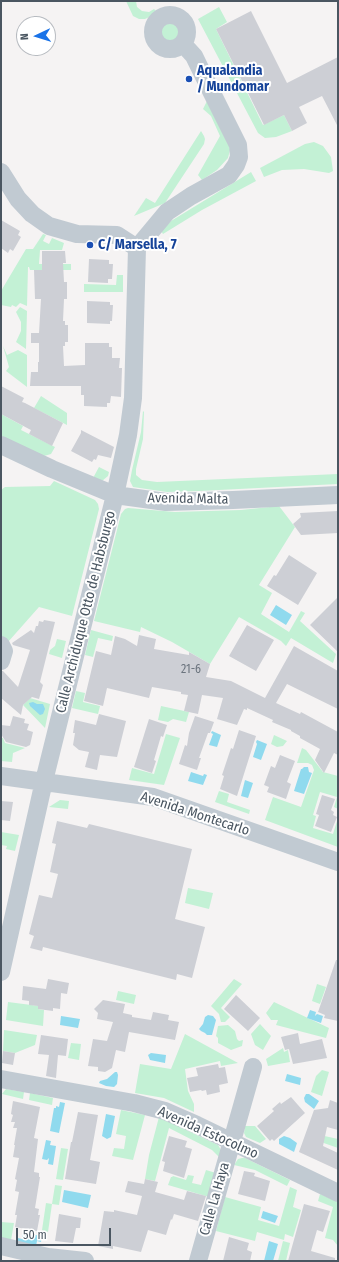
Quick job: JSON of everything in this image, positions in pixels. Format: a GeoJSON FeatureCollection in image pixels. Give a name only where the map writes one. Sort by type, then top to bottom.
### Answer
{"type":"FeatureCollection","features":[{"type":"Feature","properties":{"kind":"street"},"geometry":{"type":"LineString","coordinates":[[1,172],[21,202],[32,214],[49,226],[77,234],[117,235],[137,248],[166,212],[229,175],[236,165],[239,157],[238,145],[216,100],[194,56],[183,44]]}},
{"type":"Feature","properties":{"kind":"street","name":"Calle Archiduque Otto de Habsburgo"},"geometry":{"type":"LineString","coordinates":[[1,972],[44,781],[115,495],[128,435],[133,398],[137,248]]}},
{"type":"Feature","properties":{"kind":"street","name":"Avenida Malta"},"geometry":{"type":"LineString","coordinates":[[1,445],[52,469],[115,495],[166,502],[338,495]]}},
{"type":"Feature","properties":{"kind":"street"},"geometry":{"type":"LineString","coordinates":[[1,646],[4,651],[1,661]]}},
{"type":"Feature","properties":{"kind":"street","name":"Avenida Montecarlo"},"geometry":{"type":"LineString","coordinates":[[1,776],[153,797],[338,862]]}},
{"type":"Feature","properties":{"kind":"street","name":"Calle La Haya"},"geometry":{"type":"LineString","coordinates":[[198,1261],[253,1068]]}},
{"type":"Feature","properties":{"kind":"street","name":"Avenida Estocolmo"},"geometry":{"type":"LineString","coordinates":[[1,1080],[151,1107],[165,1111],[338,1193]]}},
{"type":"Feature","properties":{"kind":"street"},"geometry":{"type":"LineString","coordinates":[[1,1246],[48,1257],[85,1261]]}},
{"type":"Feature","properties":{"kind":"green space"},"geometry":{"type":"Polygon","coordinates":[[[126,1],[136,1],[137,7],[142,11],[149,12],[154,9],[158,13],[145,19],[139,19],[133,16],[126,1]]]}},
{"type":"Feature","properties":{"kind":"green space"},"geometry":{"type":"Polygon","coordinates":[[[219,7],[227,22],[216,29],[263,125],[284,115],[292,131],[276,137],[265,138],[258,133],[198,19],[219,7]]]}},
{"type":"Feature","properties":{"kind":"green space"},"geometry":{"type":"Polygon","coordinates":[[[169,23],[176,26],[179,33],[176,40],[169,43],[162,40],[159,33],[162,26],[169,23]]]}},
{"type":"Feature","properties":{"kind":"green space"},"geometry":{"type":"Polygon","coordinates":[[[207,101],[229,144],[230,150],[228,158],[217,170],[202,180],[198,175],[220,136],[211,116],[203,109],[207,101]]]}},
{"type":"Feature","properties":{"kind":"green space"},"geometry":{"type":"Polygon","coordinates":[[[201,131],[205,139],[204,144],[165,203],[134,216],[146,198],[155,203],[201,131]]]}},
{"type":"Feature","properties":{"kind":"green space"},"geometry":{"type":"Polygon","coordinates":[[[314,142],[323,146],[331,157],[333,171],[329,173],[304,169],[282,170],[264,177],[260,168],[305,144],[314,142]]]}},
{"type":"Feature","properties":{"kind":"green space"},"geometry":{"type":"Polygon","coordinates":[[[251,172],[256,181],[202,210],[163,234],[161,231],[171,221],[251,172]]]}},
{"type":"Feature","properties":{"kind":"green space"},"geometry":{"type":"Polygon","coordinates":[[[43,234],[46,235],[43,241],[49,244],[52,238],[64,243],[62,250],[40,250],[39,264],[71,264],[71,270],[30,270],[28,267],[27,306],[20,303],[16,307],[12,305],[11,307],[1,305],[1,291],[26,249],[33,249],[43,234]]]}},
{"type":"Feature","properties":{"kind":"green space"},"geometry":{"type":"Polygon","coordinates":[[[117,275],[123,275],[123,292],[84,292],[84,284],[116,285],[117,275]]]}},
{"type":"Feature","properties":{"kind":"green space"},"geometry":{"type":"Polygon","coordinates":[[[20,307],[27,311],[26,349],[16,342],[21,331],[21,322],[16,312],[20,307]]]}},
{"type":"Feature","properties":{"kind":"green space"},"geometry":{"type":"Polygon","coordinates":[[[3,346],[7,355],[18,350],[27,355],[27,387],[6,371],[9,367],[3,346]]]}},
{"type":"Feature","properties":{"kind":"green space"},"geometry":{"type":"Polygon","coordinates":[[[41,396],[67,413],[67,425],[34,408],[41,396]]]}},
{"type":"Feature","properties":{"kind":"green space"},"geometry":{"type":"Polygon","coordinates":[[[143,411],[143,439],[136,469],[136,475],[142,480],[157,482],[338,474],[338,484],[167,492],[133,487],[130,481],[141,432],[143,411]]]}},
{"type":"Feature","properties":{"kind":"green space"},"geometry":{"type":"Polygon","coordinates":[[[1,414],[23,426],[21,430],[55,447],[51,454],[44,456],[1,436],[1,414]]]}},
{"type":"Feature","properties":{"kind":"green space"},"geometry":{"type":"Polygon","coordinates":[[[99,467],[109,472],[108,476],[102,481],[93,478],[99,467]]]}},
{"type":"Feature","properties":{"kind":"green space"},"geometry":{"type":"Polygon","coordinates":[[[54,481],[95,500],[99,509],[72,616],[39,607],[8,642],[1,636],[1,490],[5,487],[50,486],[54,481]]]}},
{"type":"Feature","properties":{"kind":"green space"},"geometry":{"type":"Polygon","coordinates":[[[279,506],[295,527],[259,585],[272,593],[261,614],[289,632],[301,611],[305,613],[300,621],[336,654],[333,663],[291,638],[286,646],[281,641],[239,617],[210,664],[172,642],[141,627],[140,632],[94,621],[121,514],[125,509],[175,512],[241,510],[279,506]]]}},
{"type":"Feature","properties":{"kind":"green space"},"geometry":{"type":"Polygon","coordinates":[[[91,630],[113,636],[112,641],[98,638],[93,657],[85,655],[91,630]]]}},
{"type":"Feature","properties":{"kind":"green space"},"geometry":{"type":"Polygon","coordinates":[[[57,639],[66,641],[62,658],[49,654],[50,650],[55,646],[57,639]]]}},
{"type":"Feature","properties":{"kind":"green space"},"geometry":{"type":"Polygon","coordinates":[[[76,691],[85,693],[83,702],[100,706],[98,714],[72,708],[76,691]]]}},
{"type":"Feature","properties":{"kind":"green space"},"geometry":{"type":"Polygon","coordinates":[[[30,698],[50,704],[45,728],[23,705],[30,698]]]}},
{"type":"Feature","properties":{"kind":"green space"},"geometry":{"type":"Polygon","coordinates":[[[161,706],[189,712],[186,722],[173,719],[168,722],[158,720],[161,706]]]}},
{"type":"Feature","properties":{"kind":"green space"},"geometry":{"type":"Polygon","coordinates":[[[166,734],[180,738],[164,785],[129,780],[132,768],[154,774],[166,734]]]}},
{"type":"Feature","properties":{"kind":"green space"},"geometry":{"type":"Polygon","coordinates":[[[274,735],[287,741],[283,746],[277,747],[271,744],[274,735]]]}},
{"type":"Feature","properties":{"kind":"green space"},"geometry":{"type":"Polygon","coordinates":[[[1,738],[3,738],[5,743],[25,748],[13,753],[12,762],[1,761],[1,738]]]}},
{"type":"Feature","properties":{"kind":"green space"},"geometry":{"type":"Polygon","coordinates":[[[302,748],[306,750],[323,772],[338,776],[338,809],[334,807],[337,797],[320,792],[313,815],[316,816],[313,828],[333,834],[338,818],[338,847],[265,820],[273,797],[301,807],[314,770],[312,765],[308,763],[297,763],[302,748]]]}},
{"type":"Feature","properties":{"kind":"green space"},"geometry":{"type":"Polygon","coordinates":[[[219,791],[229,794],[227,802],[250,810],[249,814],[215,802],[219,791]]]}},
{"type":"Feature","properties":{"kind":"green space"},"geometry":{"type":"Polygon","coordinates":[[[60,800],[69,801],[68,809],[49,807],[60,800]]]}},
{"type":"Feature","properties":{"kind":"green space"},"geometry":{"type":"Polygon","coordinates":[[[1,832],[19,835],[15,851],[6,849],[7,846],[1,845],[1,832]]]}},
{"type":"Feature","properties":{"kind":"green space"},"geometry":{"type":"Polygon","coordinates":[[[188,888],[213,893],[209,909],[185,903],[188,888]]]}},
{"type":"Feature","properties":{"kind":"green space"},"geometry":{"type":"Polygon","coordinates":[[[234,979],[242,984],[221,1008],[230,1017],[225,1022],[221,1022],[219,1014],[211,1006],[234,979]]]}},
{"type":"Feature","properties":{"kind":"green space"},"geometry":{"type":"Polygon","coordinates":[[[317,984],[326,987],[320,1004],[312,1001],[317,984]]]}},
{"type":"Feature","properties":{"kind":"green space"},"geometry":{"type":"Polygon","coordinates":[[[118,991],[136,995],[134,1004],[116,1000],[118,991]]]}},
{"type":"Feature","properties":{"kind":"green space"},"geometry":{"type":"Polygon","coordinates":[[[8,1002],[39,1006],[38,1009],[44,1010],[43,1026],[6,1020],[8,1002]]]}},
{"type":"Feature","properties":{"kind":"green space"},"geometry":{"type":"Polygon","coordinates":[[[274,1002],[329,1028],[326,1038],[276,1025],[278,1020],[271,1020],[266,1013],[274,1002]]]}},
{"type":"Feature","properties":{"kind":"green space"},"geometry":{"type":"Polygon","coordinates":[[[260,1024],[271,1036],[263,1050],[255,1045],[251,1034],[260,1024]]]}},
{"type":"Feature","properties":{"kind":"green space"},"geometry":{"type":"Polygon","coordinates":[[[228,1025],[235,1031],[239,1041],[243,1040],[242,1046],[231,1050],[218,1043],[218,1038],[216,1036],[218,1026],[228,1025]]]}},
{"type":"Feature","properties":{"kind":"green space"},"geometry":{"type":"Polygon","coordinates":[[[4,1030],[37,1035],[35,1045],[15,1053],[3,1051],[4,1030]]]}},
{"type":"Feature","properties":{"kind":"green space"},"geometry":{"type":"Polygon","coordinates":[[[185,1034],[238,1063],[221,1066],[220,1061],[185,1069],[188,1091],[194,1104],[194,1112],[164,1098],[135,1093],[140,1064],[171,1069],[185,1034]]]}},
{"type":"Feature","properties":{"kind":"green space"},"geometry":{"type":"Polygon","coordinates":[[[71,1043],[81,1044],[79,1060],[68,1058],[71,1043]]]}},
{"type":"Feature","properties":{"kind":"green space"},"geometry":{"type":"Polygon","coordinates":[[[283,1048],[284,1052],[288,1050],[290,1062],[268,1066],[266,1059],[283,1048]]]}},
{"type":"Feature","properties":{"kind":"green space"},"geometry":{"type":"Polygon","coordinates":[[[322,1070],[329,1072],[322,1096],[311,1092],[316,1076],[322,1070]]]}},
{"type":"Feature","properties":{"kind":"green space"},"geometry":{"type":"Polygon","coordinates":[[[6,1089],[24,1092],[23,1099],[2,1094],[6,1089]]]}},
{"type":"Feature","properties":{"kind":"green space"},"geometry":{"type":"Polygon","coordinates":[[[30,1093],[53,1098],[52,1105],[29,1100],[30,1093]]]}},
{"type":"Feature","properties":{"kind":"green space"},"geometry":{"type":"Polygon","coordinates":[[[121,1110],[145,1115],[133,1160],[112,1156],[114,1148],[124,1149],[126,1136],[116,1134],[121,1110]]]}},
{"type":"Feature","properties":{"kind":"green space"},"geometry":{"type":"Polygon","coordinates":[[[159,1117],[218,1145],[221,1150],[220,1158],[212,1150],[169,1128],[155,1181],[145,1179],[149,1155],[159,1117]]]}},
{"type":"Feature","properties":{"kind":"green space"},"geometry":{"type":"Polygon","coordinates":[[[245,1126],[255,1126],[266,1139],[260,1143],[246,1137],[244,1133],[245,1126]]]}},
{"type":"Feature","properties":{"kind":"green space"},"geometry":{"type":"Polygon","coordinates":[[[320,1135],[338,1139],[338,1148],[318,1141],[320,1135]]]}},
{"type":"Feature","properties":{"kind":"green space"},"geometry":{"type":"Polygon","coordinates":[[[61,1148],[68,1149],[63,1180],[56,1179],[61,1148]]]}},
{"type":"Feature","properties":{"kind":"green space"},"geometry":{"type":"Polygon","coordinates":[[[245,1158],[290,1180],[287,1186],[255,1170],[234,1165],[238,1159],[245,1158]]]}},
{"type":"Feature","properties":{"kind":"green space"},"geometry":{"type":"Polygon","coordinates":[[[206,1170],[216,1173],[209,1197],[168,1185],[171,1177],[173,1176],[186,1180],[188,1175],[194,1176],[192,1183],[201,1185],[206,1170]]]}},
{"type":"Feature","properties":{"kind":"green space"},"geometry":{"type":"Polygon","coordinates":[[[55,1185],[62,1186],[59,1205],[52,1204],[55,1185]]]}},
{"type":"Feature","properties":{"kind":"green space"},"geometry":{"type":"Polygon","coordinates":[[[290,1187],[297,1190],[293,1207],[301,1210],[293,1237],[285,1234],[284,1240],[257,1232],[255,1241],[216,1231],[225,1197],[261,1207],[258,1220],[279,1226],[290,1187]]]}},
{"type":"Feature","properties":{"kind":"green space"},"geometry":{"type":"Polygon","coordinates":[[[320,1194],[338,1202],[338,1246],[333,1240],[325,1238],[333,1207],[318,1201],[320,1194]]]}},
{"type":"Feature","properties":{"kind":"green space"},"geometry":{"type":"Polygon","coordinates":[[[46,1203],[52,1204],[48,1232],[42,1230],[46,1203]]]}},
{"type":"Feature","properties":{"kind":"green space"},"geometry":{"type":"Polygon","coordinates":[[[1,1222],[14,1223],[10,1246],[1,1243],[1,1222]]]}},
{"type":"Feature","properties":{"kind":"green space"},"geometry":{"type":"Polygon","coordinates":[[[283,1241],[290,1243],[286,1261],[278,1261],[283,1241]]]}},
{"type":"Feature","properties":{"kind":"water"},"geometry":{"type":"Polygon","coordinates":[[[276,605],[292,615],[286,625],[270,615],[276,605]]]}},
{"type":"Feature","properties":{"kind":"water"},"geometry":{"type":"Polygon","coordinates":[[[33,702],[43,704],[45,709],[43,714],[40,715],[30,706],[29,703],[33,702]]]}},
{"type":"Feature","properties":{"kind":"water"},"geometry":{"type":"Polygon","coordinates":[[[212,731],[221,735],[217,747],[209,745],[213,734],[211,733],[212,731]]]}},
{"type":"Feature","properties":{"kind":"water"},"geometry":{"type":"Polygon","coordinates":[[[257,740],[267,744],[261,760],[253,757],[257,740]]]}},
{"type":"Feature","properties":{"kind":"water"},"geometry":{"type":"Polygon","coordinates":[[[308,767],[309,772],[312,773],[304,794],[294,791],[301,769],[308,767]]]}},
{"type":"Feature","properties":{"kind":"water"},"geometry":{"type":"Polygon","coordinates":[[[191,772],[203,776],[204,774],[207,775],[203,785],[188,781],[191,772]]]}},
{"type":"Feature","properties":{"kind":"water"},"geometry":{"type":"Polygon","coordinates":[[[245,780],[253,783],[248,798],[241,796],[245,780]]]}},
{"type":"Feature","properties":{"kind":"water"},"geometry":{"type":"Polygon","coordinates":[[[310,1010],[316,1012],[315,1016],[317,1014],[323,1016],[321,1023],[307,1018],[310,1010]]]}},
{"type":"Feature","properties":{"kind":"water"},"geometry":{"type":"Polygon","coordinates":[[[208,1015],[213,1016],[216,1020],[212,1035],[207,1035],[199,1029],[203,1024],[205,1017],[208,1015]]]}},
{"type":"Feature","properties":{"kind":"water"},"geometry":{"type":"Polygon","coordinates":[[[61,1016],[80,1019],[78,1028],[60,1025],[61,1016]]]}},
{"type":"Feature","properties":{"kind":"water"},"geometry":{"type":"Polygon","coordinates":[[[151,1053],[166,1055],[165,1063],[150,1060],[148,1055],[151,1053]]]}},
{"type":"Feature","properties":{"kind":"water"},"geometry":{"type":"Polygon","coordinates":[[[117,1072],[118,1075],[117,1084],[114,1087],[99,1083],[100,1081],[107,1079],[117,1072]]]}},
{"type":"Feature","properties":{"kind":"water"},"geometry":{"type":"Polygon","coordinates":[[[287,1074],[301,1078],[300,1085],[285,1081],[287,1074]]]}},
{"type":"Feature","properties":{"kind":"water"},"geometry":{"type":"Polygon","coordinates":[[[306,1094],[309,1094],[319,1101],[314,1109],[305,1102],[304,1098],[306,1094]]]}},
{"type":"Feature","properties":{"kind":"water"},"geometry":{"type":"Polygon","coordinates":[[[60,1102],[65,1103],[59,1133],[50,1131],[54,1108],[56,1108],[56,1106],[59,1107],[60,1102]]]}},
{"type":"Feature","properties":{"kind":"water"},"geometry":{"type":"Polygon","coordinates":[[[106,1114],[115,1116],[111,1137],[107,1139],[102,1136],[106,1114]]]}},
{"type":"Feature","properties":{"kind":"water"},"geometry":{"type":"Polygon","coordinates":[[[284,1136],[297,1143],[294,1152],[279,1144],[279,1139],[284,1136]]]}},
{"type":"Feature","properties":{"kind":"water"},"geometry":{"type":"Polygon","coordinates":[[[46,1140],[51,1141],[50,1145],[56,1146],[53,1165],[48,1164],[49,1158],[47,1160],[42,1159],[46,1140]]]}},
{"type":"Feature","properties":{"kind":"water"},"geometry":{"type":"Polygon","coordinates":[[[64,1190],[91,1195],[88,1208],[62,1202],[64,1190]]]}},
{"type":"Feature","properties":{"kind":"water"},"geometry":{"type":"Polygon","coordinates":[[[263,1211],[278,1216],[275,1223],[261,1218],[263,1211]]]}},
{"type":"Feature","properties":{"kind":"water"},"geometry":{"type":"Polygon","coordinates":[[[23,1233],[42,1236],[41,1242],[37,1241],[36,1246],[17,1243],[18,1238],[22,1239],[23,1233]]]}},
{"type":"Feature","properties":{"kind":"water"},"geometry":{"type":"Polygon","coordinates":[[[269,1241],[278,1244],[273,1261],[264,1261],[269,1241]]]}},
{"type":"Feature","properties":{"kind":"building"},"geometry":{"type":"Polygon","coordinates":[[[251,11],[287,83],[338,57],[338,127],[322,96],[299,107],[307,123],[292,131],[284,115],[264,125],[216,29],[251,11]]]}},
{"type":"Feature","properties":{"kind":"building"},"geometry":{"type":"Polygon","coordinates":[[[1,220],[20,231],[18,235],[21,237],[13,251],[10,249],[8,253],[1,248],[1,220]]]}},
{"type":"Feature","properties":{"kind":"building"},"geometry":{"type":"Polygon","coordinates":[[[42,251],[65,251],[66,263],[63,263],[64,282],[67,282],[67,299],[64,299],[63,321],[65,321],[65,325],[68,325],[68,342],[65,342],[65,346],[63,346],[64,366],[85,365],[85,343],[109,343],[109,347],[112,347],[112,358],[120,358],[119,368],[122,368],[121,397],[111,396],[110,403],[107,403],[107,407],[84,406],[84,395],[81,395],[81,386],[30,386],[31,372],[38,372],[39,362],[39,343],[31,343],[31,333],[39,333],[41,299],[35,299],[34,270],[42,270],[42,251]]]}},
{"type":"Feature","properties":{"kind":"building"},"geometry":{"type":"Polygon","coordinates":[[[89,259],[109,260],[109,264],[113,264],[112,279],[108,279],[108,283],[88,282],[89,259]]]}},
{"type":"Feature","properties":{"kind":"building"},"geometry":{"type":"Polygon","coordinates":[[[87,301],[110,302],[110,305],[113,305],[112,321],[110,321],[110,324],[87,323],[87,301]]]}},
{"type":"Feature","properties":{"kind":"building"},"geometry":{"type":"Polygon","coordinates":[[[1,386],[24,398],[22,402],[63,423],[52,446],[29,434],[31,430],[1,414],[1,386]]]}},
{"type":"Feature","properties":{"kind":"building"},"geometry":{"type":"Polygon","coordinates":[[[81,430],[114,447],[111,458],[98,455],[96,460],[94,459],[92,462],[71,451],[81,433],[81,430]]]}},
{"type":"Feature","properties":{"kind":"building"},"geometry":{"type":"Polygon","coordinates":[[[338,511],[338,533],[301,535],[293,524],[301,517],[300,513],[338,511]]]}},
{"type":"Feature","properties":{"kind":"building"},"geometry":{"type":"Polygon","coordinates":[[[289,555],[317,573],[298,605],[267,586],[274,575],[276,576],[289,555]]]}},
{"type":"Feature","properties":{"kind":"building"},"geometry":{"type":"Polygon","coordinates":[[[338,597],[338,652],[310,625],[338,597]]]}},
{"type":"Feature","properties":{"kind":"building"},"geometry":{"type":"Polygon","coordinates":[[[44,620],[55,622],[40,682],[43,685],[39,699],[32,697],[23,705],[21,715],[1,698],[1,671],[3,671],[18,687],[30,650],[13,645],[12,643],[31,630],[34,633],[39,621],[43,622],[44,620]]]}},
{"type":"Feature","properties":{"kind":"building"},"geometry":{"type":"Polygon","coordinates":[[[247,625],[274,640],[256,671],[229,656],[247,625]]]}},
{"type":"Feature","properties":{"kind":"building"},"geometry":{"type":"Polygon","coordinates":[[[139,635],[156,639],[154,649],[189,655],[189,652],[210,664],[206,677],[231,681],[265,698],[294,646],[338,671],[338,709],[287,684],[276,703],[300,714],[301,712],[338,732],[338,755],[334,753],[324,773],[315,760],[320,749],[300,738],[300,736],[291,730],[272,722],[273,720],[247,708],[247,710],[244,709],[237,725],[217,719],[223,698],[202,695],[198,714],[184,711],[188,695],[181,694],[181,692],[152,687],[149,698],[107,688],[103,706],[84,701],[96,651],[111,655],[115,636],[125,639],[137,646],[139,635]]]}},
{"type":"Feature","properties":{"kind":"building"},"geometry":{"type":"Polygon","coordinates":[[[99,714],[126,721],[117,757],[100,755],[97,770],[85,767],[89,752],[79,750],[73,745],[75,733],[73,733],[75,720],[96,725],[99,714]]]}},
{"type":"Feature","properties":{"kind":"building"},"geometry":{"type":"Polygon","coordinates":[[[13,716],[25,719],[24,723],[29,724],[27,730],[33,732],[30,745],[26,747],[6,742],[1,734],[1,725],[10,726],[13,716]]]}},
{"type":"Feature","properties":{"kind":"building"},"geometry":{"type":"Polygon","coordinates":[[[195,716],[214,722],[210,733],[208,733],[199,758],[201,758],[197,770],[179,764],[185,745],[187,746],[189,733],[195,716]]]}},
{"type":"Feature","properties":{"kind":"building"},"geometry":{"type":"Polygon","coordinates":[[[149,719],[167,725],[163,737],[161,736],[152,773],[134,767],[149,719]]]}},
{"type":"Feature","properties":{"kind":"building"},"geometry":{"type":"Polygon","coordinates":[[[239,730],[256,736],[237,796],[220,789],[224,776],[222,775],[239,730]]]}},
{"type":"Feature","properties":{"kind":"building"},"geometry":{"type":"Polygon","coordinates":[[[280,755],[295,761],[287,782],[291,784],[286,799],[267,792],[269,787],[264,785],[271,766],[275,768],[280,755]]]}},
{"type":"Feature","properties":{"kind":"building"},"geometry":{"type":"Polygon","coordinates":[[[322,795],[335,799],[331,810],[334,812],[333,815],[337,817],[331,832],[315,826],[319,815],[316,814],[322,795]]]}},
{"type":"Feature","properties":{"kind":"building"},"geometry":{"type":"Polygon","coordinates":[[[1,801],[13,802],[10,821],[1,820],[1,801]]]}},
{"type":"Feature","properties":{"kind":"building"},"geometry":{"type":"Polygon","coordinates":[[[57,821],[87,828],[89,824],[192,849],[175,919],[205,927],[192,978],[177,974],[176,980],[43,947],[42,951],[30,948],[34,936],[29,934],[39,895],[52,898],[58,874],[50,872],[56,844],[52,843],[57,821]]]}},
{"type":"Feature","properties":{"kind":"building"},"geometry":{"type":"Polygon","coordinates":[[[336,960],[338,960],[338,1021],[324,1018],[325,1015],[318,1012],[336,960]]]}},
{"type":"Feature","properties":{"kind":"building"},"geometry":{"type":"Polygon","coordinates":[[[48,979],[69,983],[67,994],[61,993],[60,1009],[53,1008],[53,1011],[38,1009],[38,1006],[29,1005],[29,1001],[22,1000],[23,986],[46,989],[48,979]]]}},
{"type":"Feature","properties":{"kind":"building"},"geometry":{"type":"Polygon","coordinates":[[[236,995],[260,1018],[248,1031],[224,1009],[236,995]]]}},
{"type":"Feature","properties":{"kind":"building"},"geometry":{"type":"Polygon","coordinates":[[[103,1000],[125,1004],[123,1013],[132,1015],[132,1017],[151,1020],[153,1012],[169,1015],[168,1020],[179,1022],[175,1040],[129,1032],[125,1052],[116,1050],[112,1068],[105,1072],[98,1071],[98,1067],[88,1066],[93,1039],[107,1041],[113,1022],[97,1019],[98,1013],[94,1009],[103,1000]]]}},
{"type":"Feature","properties":{"kind":"building"},"geometry":{"type":"Polygon","coordinates":[[[298,1033],[300,1044],[322,1039],[327,1058],[293,1064],[289,1049],[285,1050],[281,1037],[298,1033]]]}},
{"type":"Feature","properties":{"kind":"building"},"geometry":{"type":"Polygon","coordinates":[[[41,1035],[68,1039],[66,1056],[58,1055],[56,1078],[46,1076],[49,1055],[38,1054],[41,1035]]]}},
{"type":"Feature","properties":{"kind":"building"},"geometry":{"type":"Polygon","coordinates":[[[3,1051],[15,1053],[13,1065],[2,1063],[3,1051]]]}},
{"type":"Feature","properties":{"kind":"building"},"geometry":{"type":"Polygon","coordinates":[[[218,1064],[219,1068],[225,1067],[228,1083],[219,1085],[220,1092],[207,1095],[206,1090],[190,1092],[187,1078],[198,1076],[196,1068],[218,1064]]]}},
{"type":"Feature","properties":{"kind":"building"},"geometry":{"type":"Polygon","coordinates":[[[291,1097],[305,1113],[274,1141],[272,1139],[270,1141],[257,1126],[274,1111],[272,1109],[280,1102],[281,1104],[291,1097]]]}},
{"type":"Feature","properties":{"kind":"building"},"geometry":{"type":"Polygon","coordinates":[[[330,1100],[338,1103],[338,1130],[327,1127],[323,1146],[338,1153],[338,1170],[299,1152],[314,1110],[328,1108],[330,1100]]]}},
{"type":"Feature","properties":{"kind":"building"},"geometry":{"type":"Polygon","coordinates":[[[13,1101],[40,1107],[34,1138],[38,1139],[34,1172],[39,1173],[40,1177],[35,1208],[39,1209],[38,1215],[40,1215],[37,1231],[15,1227],[17,1215],[15,1215],[19,1192],[15,1191],[17,1180],[15,1179],[19,1158],[13,1157],[17,1128],[13,1128],[15,1122],[11,1122],[13,1115],[11,1114],[13,1101]]]}},
{"type":"Feature","properties":{"kind":"building"},"geometry":{"type":"Polygon","coordinates":[[[78,1112],[98,1115],[90,1160],[100,1162],[96,1184],[65,1179],[78,1112]]]}},
{"type":"Feature","properties":{"kind":"building"},"geometry":{"type":"Polygon","coordinates":[[[169,1136],[187,1141],[185,1147],[192,1149],[184,1178],[163,1171],[165,1162],[162,1161],[169,1136]]]}},
{"type":"Feature","properties":{"kind":"building"},"geometry":{"type":"Polygon","coordinates":[[[244,1171],[255,1173],[254,1176],[270,1181],[265,1201],[238,1194],[244,1171]]]}},
{"type":"Feature","properties":{"kind":"building"},"geometry":{"type":"Polygon","coordinates":[[[145,1179],[158,1182],[155,1192],[184,1200],[187,1191],[206,1196],[198,1221],[174,1214],[166,1235],[148,1230],[141,1252],[113,1246],[113,1249],[98,1246],[104,1211],[114,1212],[114,1210],[137,1215],[142,1196],[125,1192],[128,1181],[144,1184],[145,1179]]]}},
{"type":"Feature","properties":{"kind":"building"},"geometry":{"type":"Polygon","coordinates":[[[304,1204],[330,1211],[323,1232],[317,1230],[311,1251],[335,1258],[335,1261],[288,1261],[304,1204]]]}},
{"type":"Feature","properties":{"kind":"building"},"geometry":{"type":"Polygon","coordinates":[[[59,1214],[81,1218],[80,1228],[76,1228],[73,1243],[55,1241],[59,1214]]]}},
{"type":"Feature","properties":{"kind":"building"},"geometry":{"type":"Polygon","coordinates":[[[229,1237],[249,1243],[247,1250],[252,1252],[250,1261],[223,1261],[229,1237]]]}},
{"type":"Feature","properties":{"kind":"place","name":"Aqualandia / Mundomar"},"geometry":{"type":"Point","coordinates":[189,79]}},
{"type":"Feature","properties":{"kind":"place","name":"C/ Marsella, 7"},"geometry":{"type":"Point","coordinates":[90,245]}}]}
